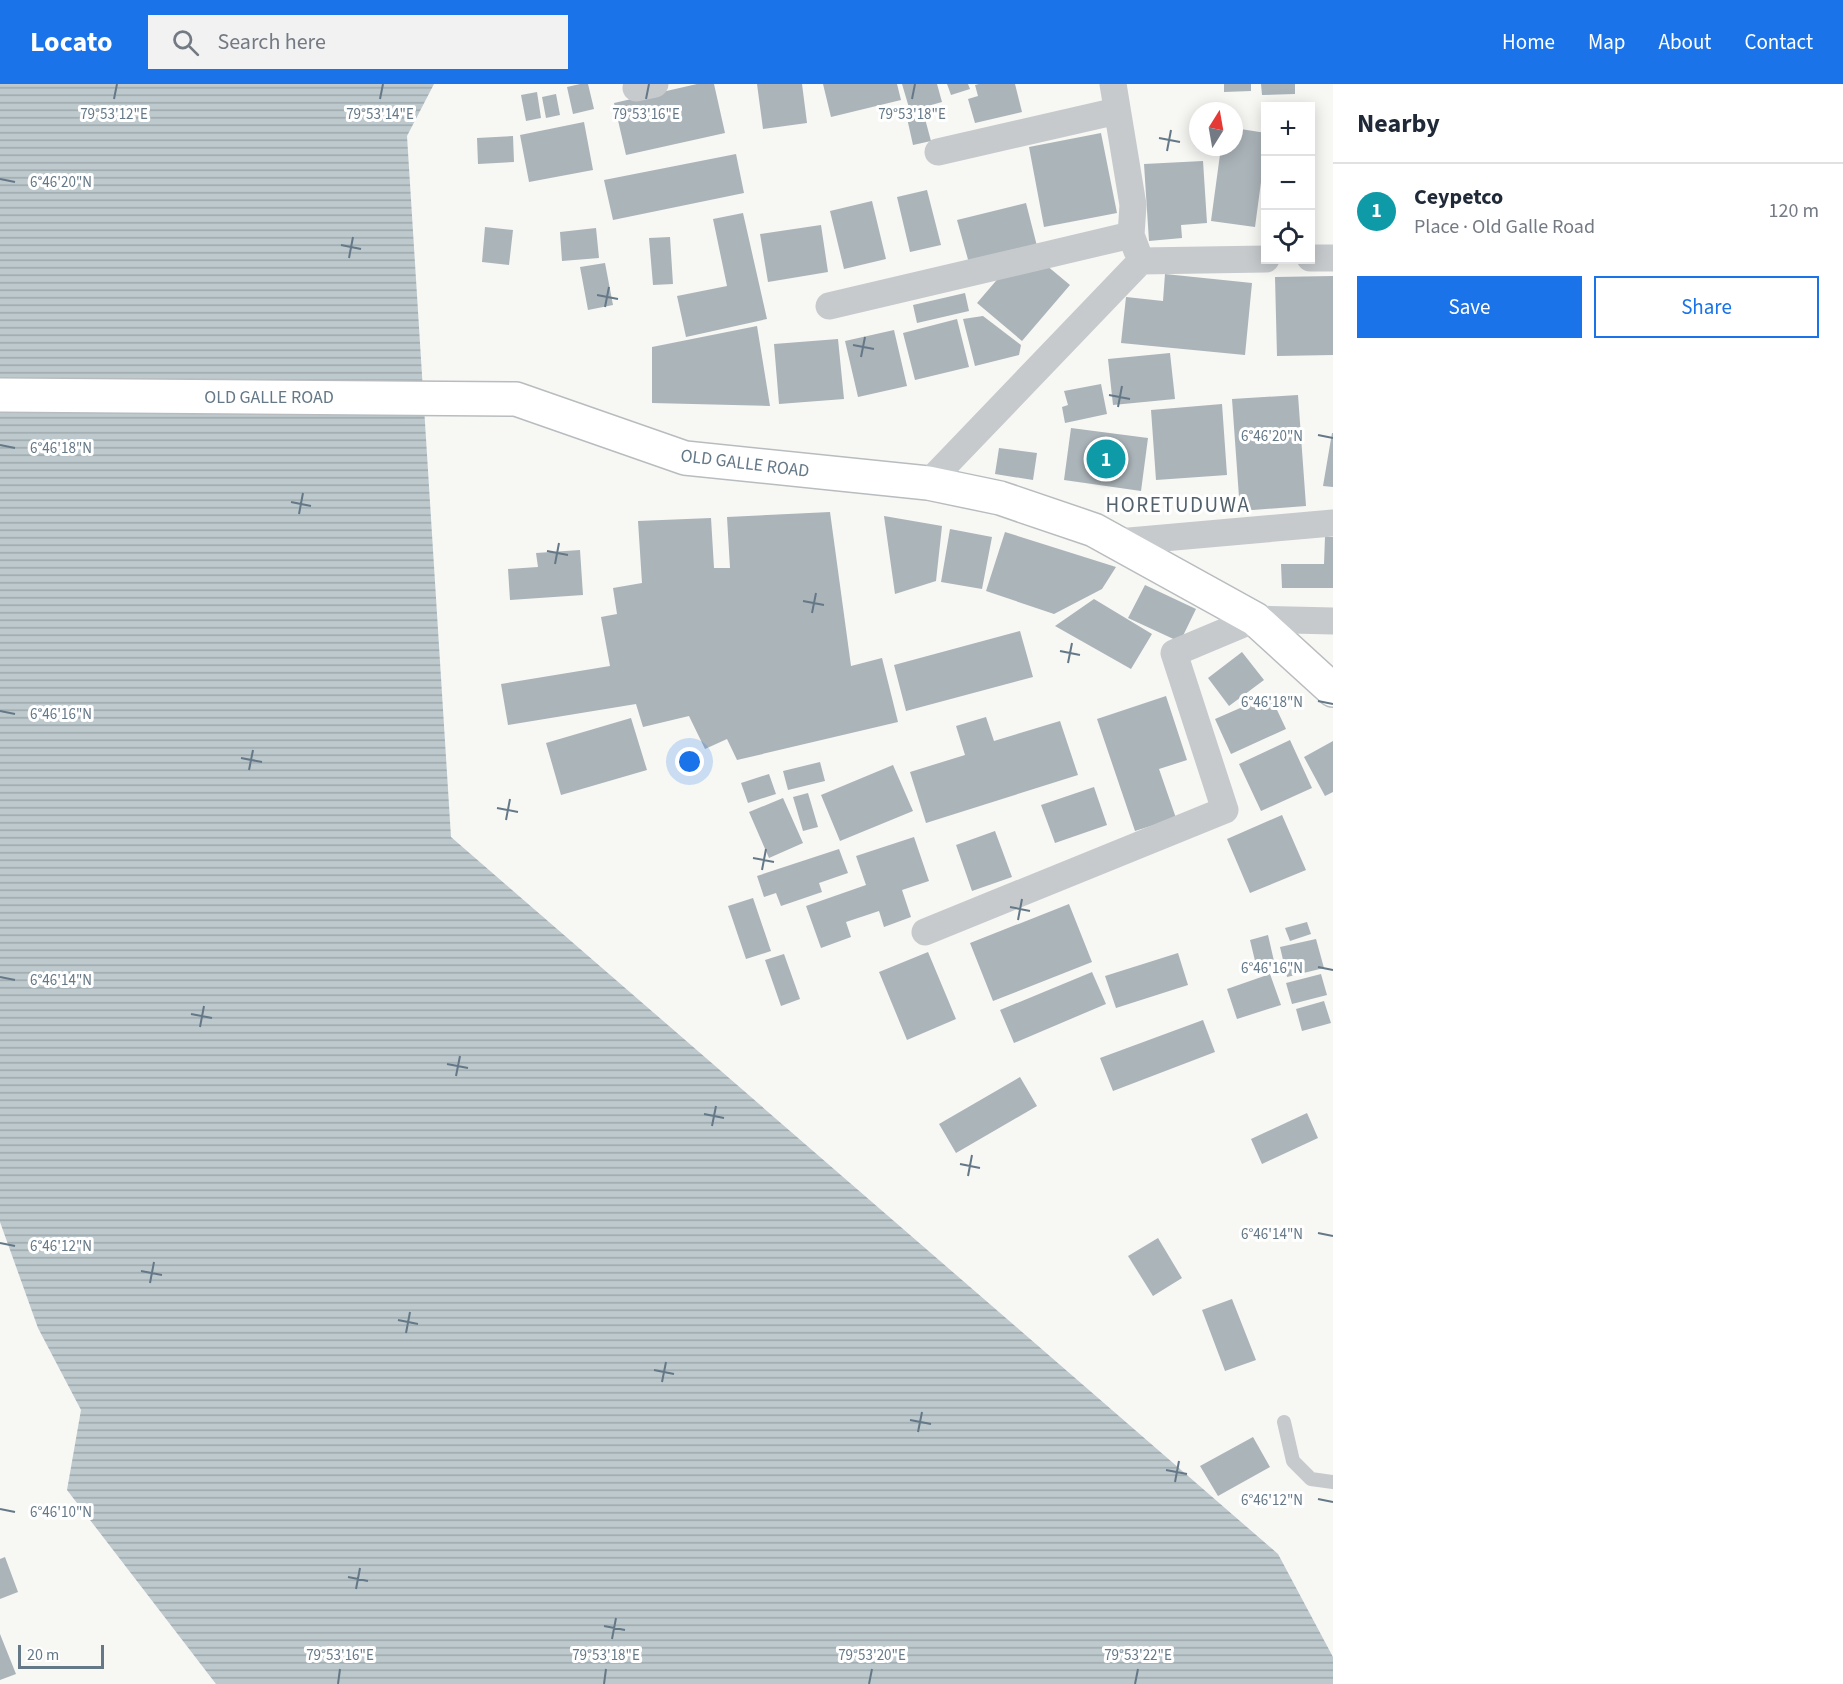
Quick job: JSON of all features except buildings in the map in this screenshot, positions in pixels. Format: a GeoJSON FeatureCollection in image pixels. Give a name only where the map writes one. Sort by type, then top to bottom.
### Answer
{"type":"FeatureCollection","features":[{"type":"Feature","properties":{"kind":"highway","name":"OLD GALLE ROAD"},"geometry":{"type":"LineString","coordinates":[[0,395],[516,399],[685,458],[928,483],[1000,498],[1094,530],[1255,620],[1333,690]]}},
{"type":"Feature","properties":{"kind":"street"},"geometry":{"type":"LineString","coordinates":[[1113,84],[1132,205],[1131,235],[1141,261]]}},
{"type":"Feature","properties":{"kind":"street"},"geometry":{"type":"LineString","coordinates":[[938,152],[1117,111]]}},
{"type":"Feature","properties":{"kind":"street"},"geometry":{"type":"LineString","coordinates":[[829,306],[1131,235]]}},
{"type":"Feature","properties":{"kind":"street"},"geometry":{"type":"LineString","coordinates":[[1315,258],[1333,258]]}},
{"type":"Feature","properties":{"kind":"street"},"geometry":{"type":"LineString","coordinates":[[928,483],[1141,261],[1261,259]]}},
{"type":"Feature","properties":{"kind":"street"},"geometry":{"type":"LineString","coordinates":[[1118,542],[1333,523]]}},
{"type":"Feature","properties":{"kind":"street"},"geometry":{"type":"LineString","coordinates":[[925,932],[1225,810],[1174,653],[1255,620],[1333,621]]}},
{"type":"Feature","properties":{"kind":"lane"},"geometry":{"type":"LineString","coordinates":[[1284,1422],[1293,1461],[1311,1479],[1333,1482]]}},
{"type":"Feature","properties":{"kind":"shaded area"},"geometry":{"type":"Polygon","coordinates":[[[0,84],[434,84],[407,136],[451,837],[1278,1554],[1333,1657],[1333,1684],[216,1684],[67,1490],[81,1410],[38,1328],[0,1222],[0,84]]]}},
{"type":"Feature","properties":{"kind":"place","name":"Ceypetco"},"geometry":{"type":"Point","coordinates":[1106,459]}},
{"type":"Feature","properties":{"kind":"district","name":"HORETUDUWA"},"geometry":{"type":"Point","coordinates":[1178,505]}}]}
